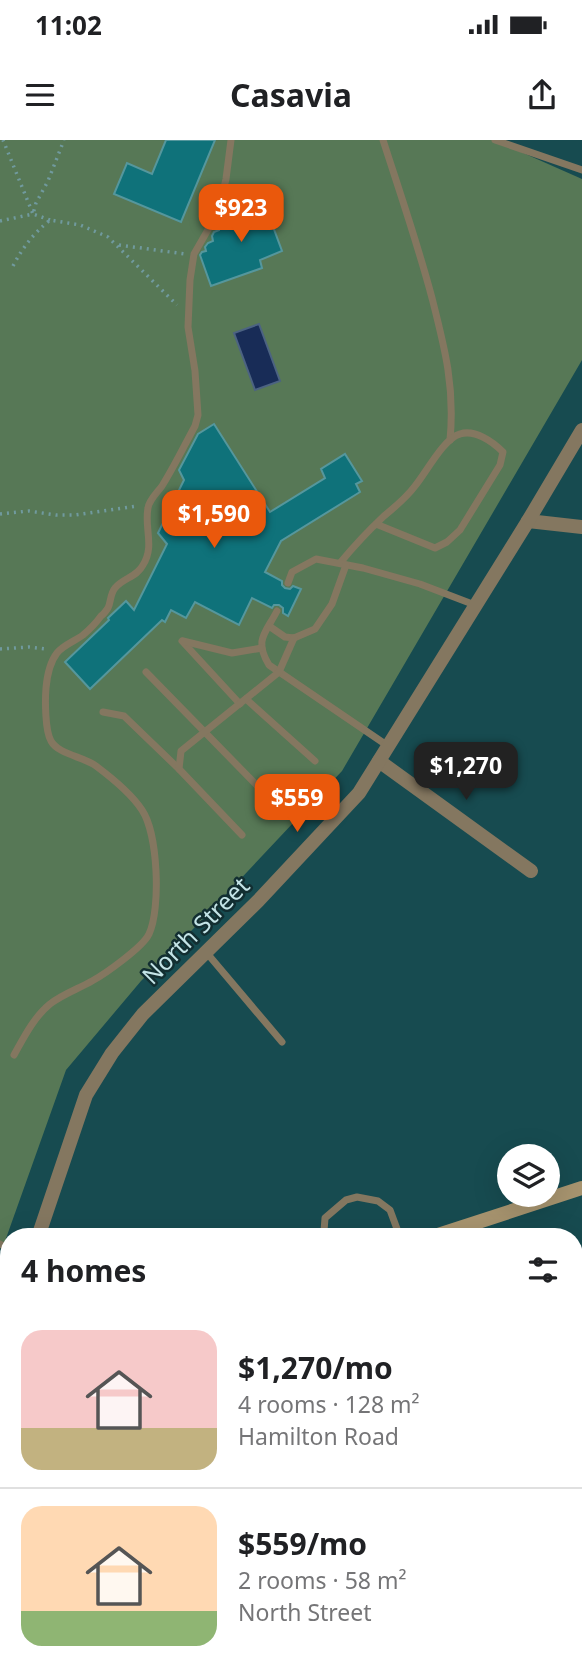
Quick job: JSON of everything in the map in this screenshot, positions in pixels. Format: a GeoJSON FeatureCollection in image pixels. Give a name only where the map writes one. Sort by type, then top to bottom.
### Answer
{"type":"FeatureCollection","features":[{"type":"Feature","properties":{"kind":"main road"},"geometry":{"type":"LineString","coordinates":[[460,1228],[582,1188]]}},
{"type":"Feature","properties":{"kind":"street","name":"North Street"},"geometry":{"type":"LineString","coordinates":[[41,1228],[86,1095],[112,1054],[143,1014],[258,901],[359,793],[582,430]]}},
{"type":"Feature","properties":{"kind":"street"},"geometry":{"type":"LineString","coordinates":[[528,521],[582,527]]}},
{"type":"Feature","properties":{"kind":"street"},"geometry":{"type":"LineString","coordinates":[[379,761],[531,871]]}},
{"type":"Feature","properties":{"kind":"lane"},"geometry":{"type":"LineString","coordinates":[[13,1055],[48,1005],[93,980],[141,944],[149,934],[156,905],[153,839],[144,811],[133,797],[95,765],[58,748],[51,741],[46,689],[56,654],[84,634],[99,619],[108,607],[114,589],[137,574],[144,564],[149,550],[148,505],[195,426],[198,415],[195,371],[188,327],[190,280],[194,254],[220,204],[231,140]]}},
{"type":"Feature","properties":{"kind":"lane"},"geometry":{"type":"LineString","coordinates":[[383,140],[423,264],[446,351],[451,388],[450,441]]}},
{"type":"Feature","properties":{"kind":"lane"},"geometry":{"type":"LineString","coordinates":[[495,140],[582,170]]}},
{"type":"Feature","properties":{"kind":"lane"},"geometry":{"type":"LineString","coordinates":[[269,626],[285,637],[294,638],[315,629],[332,604],[343,564],[360,539],[376,524],[414,489],[443,447],[458,434],[473,433],[503,452],[500,466],[460,530],[447,542],[435,548],[376,524]]}},
{"type":"Feature","properties":{"kind":"lane"},"geometry":{"type":"LineString","coordinates":[[288,583],[292,572],[316,559],[363,568],[420,584],[476,606]]}},
{"type":"Feature","properties":{"kind":"lane"},"geometry":{"type":"LineString","coordinates":[[277,611],[261,639],[261,649],[269,665],[388,746]]}},
{"type":"Feature","properties":{"kind":"lane"},"geometry":{"type":"LineString","coordinates":[[179,769],[181,751],[279,672],[294,638]]}},
{"type":"Feature","properties":{"kind":"lane"},"geometry":{"type":"LineString","coordinates":[[261,649],[232,653],[182,641],[243,701],[315,761]]}},
{"type":"Feature","properties":{"kind":"lane"},"geometry":{"type":"LineString","coordinates":[[146,673],[278,807]]}},
{"type":"Feature","properties":{"kind":"lane"},"geometry":{"type":"LineString","coordinates":[[103,712],[124,716],[242,835]]}},
{"type":"Feature","properties":{"kind":"lane"},"geometry":{"type":"LineString","coordinates":[[206,952],[282,1042]]}},
{"type":"Feature","properties":{"kind":"lane"},"geometry":{"type":"LineString","coordinates":[[324,1228],[325,1217],[346,1200],[357,1197],[378,1201],[390,1210],[397,1228]]}},
{"type":"Feature","properties":{"kind":"path"},"geometry":{"type":"LineString","coordinates":[[1,140],[33,214]]}},
{"type":"Feature","properties":{"kind":"path"},"geometry":{"type":"LineString","coordinates":[[33,214],[64,140]]}},
{"type":"Feature","properties":{"kind":"path"},"geometry":{"type":"LineString","coordinates":[[0,221],[33,214],[80,225],[108,237],[188,317]]}},
{"type":"Feature","properties":{"kind":"path"},"geometry":{"type":"LineString","coordinates":[[13,266],[30,238],[50,220]]}},
{"type":"Feature","properties":{"kind":"path"},"geometry":{"type":"LineString","coordinates":[[117,244],[194,254]]}},
{"type":"Feature","properties":{"kind":"path"},"geometry":{"type":"LineString","coordinates":[[0,514],[29,511],[56,515],[75,514],[148,505]]}},
{"type":"Feature","properties":{"kind":"path"},"geometry":{"type":"LineString","coordinates":[[0,649],[29,647],[56,654]]}},
{"type":"Feature","properties":{"kind":"green space"},"geometry":{"type":"Polygon","coordinates":[[[0,140],[494,140],[582,179],[582,360],[342,771],[141,981],[66,1070],[10,1228],[0,1228],[0,140]]]}},
{"type":"Feature","properties":{"kind":"water"},"geometry":{"type":"Polygon","coordinates":[[[259,324],[280,381],[255,390],[234,333],[259,324]]]}},
{"type":"Feature","properties":{"kind":"building"},"geometry":{"type":"Polygon","coordinates":[[[166,140],[215,140],[181,222],[114,194],[127,163],[152,174],[166,140]]]}},
{"type":"Feature","properties":{"kind":"building"},"geometry":{"type":"Polygon","coordinates":[[[262,197],[282,251],[260,260],[262,268],[211,286],[200,255],[206,251],[208,243],[213,241],[214,232],[219,230],[218,224],[244,214],[241,205],[262,197]]]}},
{"type":"Feature","properties":{"kind":"building"},"geometry":{"type":"Polygon","coordinates":[[[214,424],[270,512],[325,478],[321,469],[345,454],[362,481],[356,484],[360,492],[281,541],[265,572],[282,581],[285,588],[290,589],[293,586],[301,589],[288,616],[279,605],[272,608],[252,598],[239,625],[195,602],[186,618],[171,610],[165,622],[162,620],[90,689],[65,662],[126,601],[134,610],[167,544],[158,533],[184,480],[179,470],[198,434],[214,424]]]}}]}
